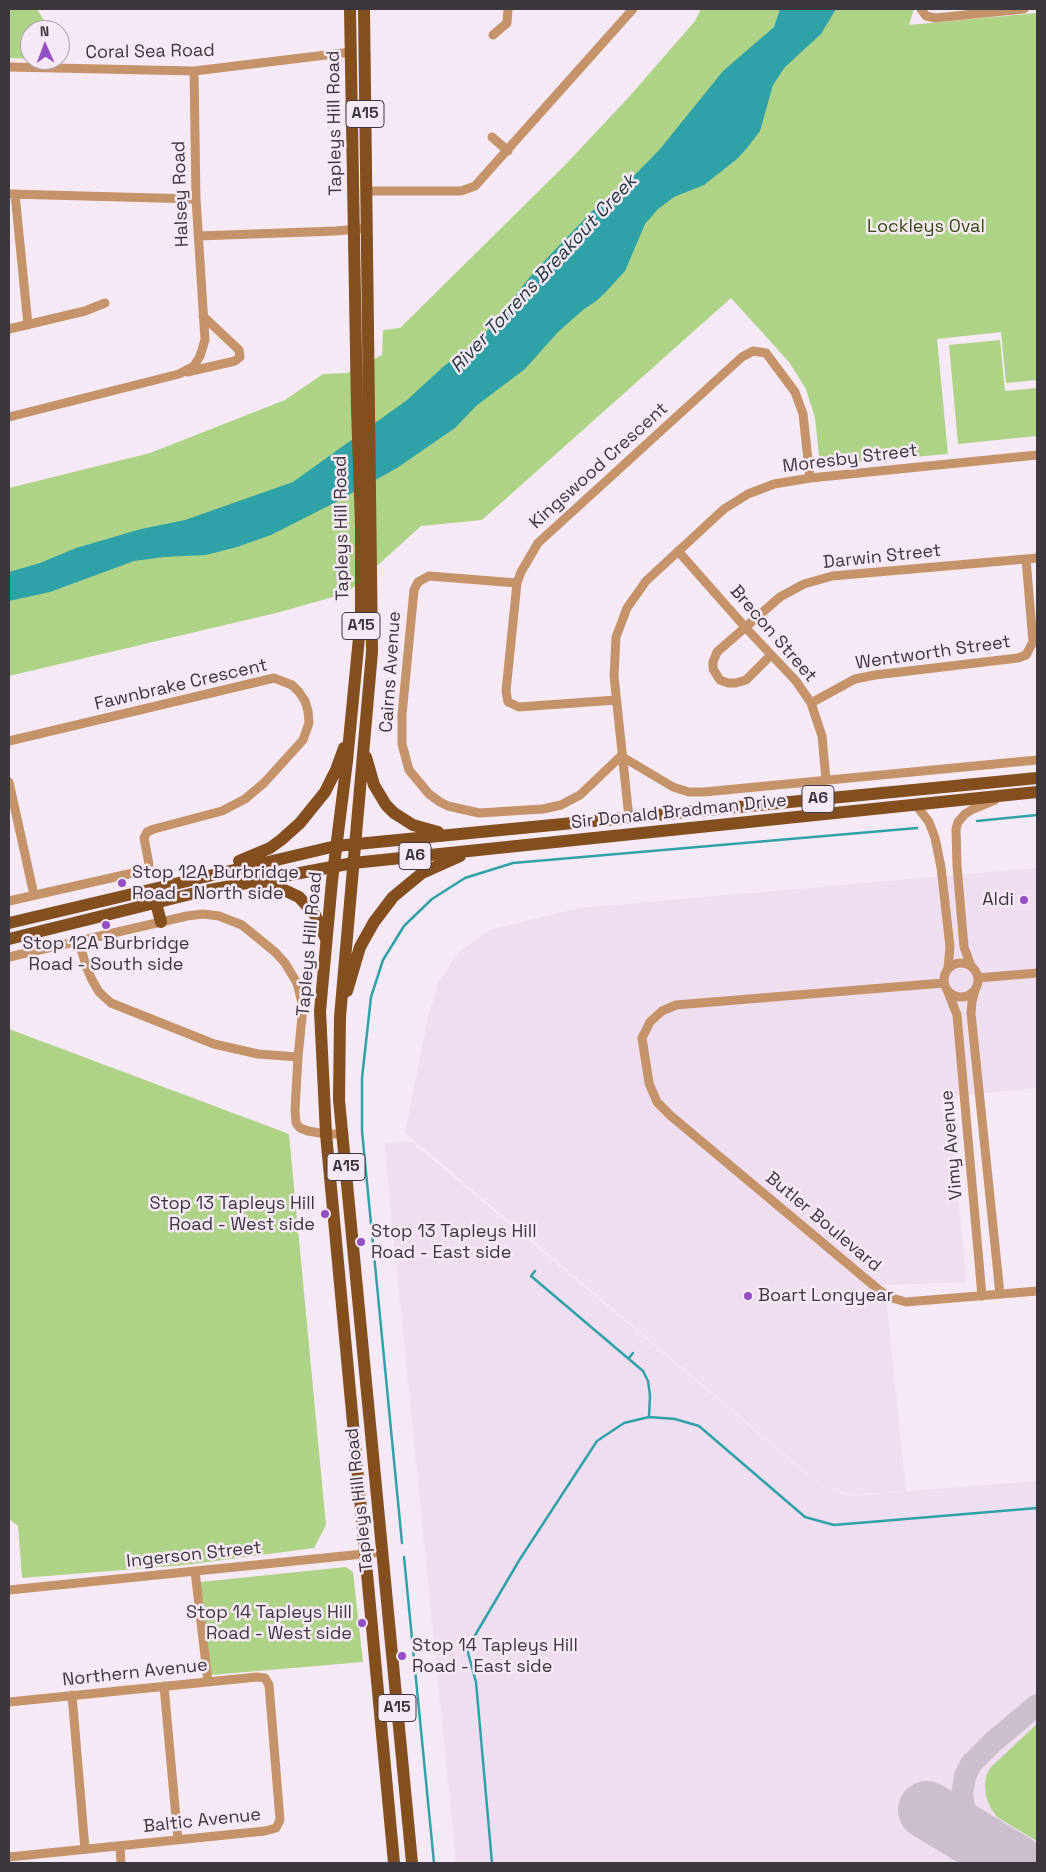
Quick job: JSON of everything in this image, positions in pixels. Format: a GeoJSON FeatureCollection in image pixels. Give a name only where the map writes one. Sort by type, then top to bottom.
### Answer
{"type":"FeatureCollection","features":[{"type":"Feature","properties":{"kind":"main road","name":"Tapleys Hill Road"},"geometry":{"type":"LineString","coordinates":[[350,9],[361,228],[357,410],[366,520],[372,652],[340,1017],[339,1100],[344,1134],[356,1280],[412,1863]]}},
{"type":"Feature","properties":{"kind":"main road","name":"Tapleys Hill Road"},"geometry":{"type":"LineString","coordinates":[[360,191],[365,51],[364,9]]}},
{"type":"Feature","properties":{"kind":"main road"},"geometry":{"type":"LineString","coordinates":[[351,52],[365,51]]}},
{"type":"Feature","properties":{"kind":"main road","name":"Tapleys Hill Road"},"geometry":{"type":"LineString","coordinates":[[361,277],[369,396],[361,617],[351,728],[333,866],[320,1011],[326,1134],[394,1863]]}},
{"type":"Feature","properties":{"kind":"main road"},"geometry":{"type":"LineString","coordinates":[[220,873],[229,866],[270,848],[300,824],[317,804],[328,786],[336,770],[351,728]]}},
{"type":"Feature","properties":{"kind":"main road"},"geometry":{"type":"LineString","coordinates":[[364,750],[374,785],[386,805],[394,813],[413,825],[450,834]]}},
{"type":"Feature","properties":{"kind":"main road","name":"Sir Donald Bradman Drive"},"geometry":{"type":"LineString","coordinates":[[355,844],[1037,778]]}},
{"type":"Feature","properties":{"kind":"main road","name":"Sir Donald Bradman Drive"},"geometry":{"type":"LineString","coordinates":[[353,863],[1037,792]]}},
{"type":"Feature","properties":{"kind":"main road"},"geometry":{"type":"LineString","coordinates":[[602,836],[628,818],[646,832]]}},
{"type":"Feature","properties":{"kind":"main road","name":"A6"},"geometry":{"type":"LineString","coordinates":[[9,923],[336,846],[355,844]]}},
{"type":"Feature","properties":{"kind":"main road"},"geometry":{"type":"LineString","coordinates":[[340,1017],[360,947],[387,904],[422,873],[477,850]]}},
{"type":"Feature","properties":{"kind":"main road","name":"A6"},"geometry":{"type":"LineString","coordinates":[[9,939],[246,882],[353,863]]}},
{"type":"Feature","properties":{"kind":"main road"},"geometry":{"type":"LineString","coordinates":[[246,882],[282,889],[299,897],[315,915],[326,939]]}},
{"type":"Feature","properties":{"kind":"main road"},"geometry":{"type":"LineString","coordinates":[[156,903],[161,922]]}},
{"type":"Feature","properties":{"kind":"street"},"geometry":{"type":"LineString","coordinates":[[493,35],[507,23],[508,9]]}},
{"type":"Feature","properties":{"kind":"street"},"geometry":{"type":"LineString","coordinates":[[360,191],[454,192],[468,190],[480,183],[633,9]]}},
{"type":"Feature","properties":{"kind":"street"},"geometry":{"type":"LineString","coordinates":[[922,10],[926,16],[935,18],[1024,9]]}},
{"type":"Feature","properties":{"kind":"street","name":"Coral Sea Road"},"geometry":{"type":"LineString","coordinates":[[9,67],[194,71],[351,52]]}},
{"type":"Feature","properties":{"kind":"street","name":"Halsey Road"},"geometry":{"type":"LineString","coordinates":[[179,374],[194,366],[200,356],[205,340],[196,199],[194,71]]}},
{"type":"Feature","properties":{"kind":"street"},"geometry":{"type":"LineString","coordinates":[[492,138],[508,152]]}},
{"type":"Feature","properties":{"kind":"street"},"geometry":{"type":"LineString","coordinates":[[28,325],[12,194],[196,199]]}},
{"type":"Feature","properties":{"kind":"street"},"geometry":{"type":"LineString","coordinates":[[198,236],[336,231],[361,228]]}},
{"type":"Feature","properties":{"kind":"street"},"geometry":{"type":"LineString","coordinates":[[9,330],[85,311],[105,303]]}},
{"type":"Feature","properties":{"kind":"street","name":"Halsey Road"},"geometry":{"type":"LineString","coordinates":[[9,417],[235,361],[240,357],[239,350],[203,316]]}},
{"type":"Feature","properties":{"kind":"street","name":"Kingswood Crescent"},"geometry":{"type":"LineString","coordinates":[[616,700],[519,707],[508,702],[506,691],[517,583],[521,572],[538,543],[742,356],[753,351],[766,353],[796,392],[802,414],[810,478]]}},
{"type":"Feature","properties":{"kind":"street","name":"Moresby Street"},"geometry":{"type":"LineString","coordinates":[[628,818],[614,676],[616,637],[627,608],[646,580],[724,509],[748,494],[774,484],[810,478],[1037,455]]}},
{"type":"Feature","properties":{"kind":"street","name":"Brecon Street"},"geometry":{"type":"LineString","coordinates":[[678,551],[745,628],[796,681],[811,703],[822,736],[826,780]]}},
{"type":"Feature","properties":{"kind":"street","name":"Darwin Street"},"geometry":{"type":"LineString","coordinates":[[771,655],[746,680],[728,683],[718,678],[713,669],[714,657],[717,652],[780,597],[804,584],[832,576],[1037,558]]}},
{"type":"Feature","properties":{"kind":"street","name":"Wentworth Street"},"geometry":{"type":"LineString","coordinates":[[811,703],[855,679],[1018,658],[1026,655],[1033,642],[1026,559]]}},
{"type":"Feature","properties":{"kind":"street","name":"Cairns Avenue"},"geometry":{"type":"LineString","coordinates":[[517,583],[429,576],[418,582],[414,590],[402,714],[402,744],[409,770],[429,794],[440,802],[448,806],[479,813],[561,805],[580,795],[621,756]]}},
{"type":"Feature","properties":{"kind":"street","name":"Fawnbrake Crescent"},"geometry":{"type":"LineString","coordinates":[[9,741],[274,678],[292,685],[299,692],[305,701],[309,723],[303,740],[264,783],[245,799],[222,811],[147,832],[144,838],[149,864],[146,870],[9,901]]}},
{"type":"Feature","properties":{"kind":"street","name":"Sir Donald Bradman Drive"},"geometry":{"type":"LineString","coordinates":[[621,756],[673,787],[689,792],[1037,760]]}},
{"type":"Feature","properties":{"kind":"street"},"geometry":{"type":"LineString","coordinates":[[9,782],[34,895]]}},
{"type":"Feature","properties":{"kind":"street"},"geometry":{"type":"LineString","coordinates":[[916,805],[929,822],[942,867],[950,947],[948,968],[943,982],[948,992],[955,997],[961,998],[971,995],[975,990],[978,978],[964,947],[957,866],[956,829],[958,822],[973,809],[1009,796]]}},
{"type":"Feature","properties":{"kind":"street","name":"Tapleys Hill Road"},"geometry":{"type":"LineString","coordinates":[[9,957],[187,916],[202,914],[219,916],[232,921],[250,931],[275,952],[286,963],[297,983],[303,1007],[298,1057],[296,1123],[300,1128],[326,1134],[344,1134]]}},
{"type":"Feature","properties":{"kind":"street"},"geometry":{"type":"LineString","coordinates":[[79,941],[92,980],[99,992],[111,1002],[214,1044],[258,1054],[298,1057]]}},
{"type":"Feature","properties":{"kind":"street"},"geometry":{"type":"LineString","coordinates":[[948,968],[960,963],[971,966]]}},
{"type":"Feature","properties":{"kind":"street"},"geometry":{"type":"LineString","coordinates":[[978,978],[1037,973]]}},
{"type":"Feature","properties":{"kind":"street","name":"Butler Boulevard"},"geometry":{"type":"LineString","coordinates":[[943,982],[676,1005],[656,1016],[650,1022],[642,1038],[649,1082],[657,1102],[671,1116],[879,1290],[892,1298],[906,1302],[1037,1291]]}},
{"type":"Feature","properties":{"kind":"street","name":"Vimy Avenue"},"geometry":{"type":"LineString","coordinates":[[975,990],[971,1014],[1000,1294]]}},
{"type":"Feature","properties":{"kind":"street","name":"Vimy Avenue"},"geometry":{"type":"LineString","coordinates":[[948,992],[957,1015],[982,1296]]}},
{"type":"Feature","properties":{"kind":"street","name":"Ingerson Street"},"geometry":{"type":"LineString","coordinates":[[9,1590],[383,1552]]}},
{"type":"Feature","properties":{"kind":"street"},"geometry":{"type":"LineString","coordinates":[[196,1571],[208,1682]]}},
{"type":"Feature","properties":{"kind":"street","name":"Northern Avenue"},"geometry":{"type":"LineString","coordinates":[[9,1702],[257,1677],[265,1678]]}},
{"type":"Feature","properties":{"kind":"street","name":"Baltic Avenue"},"geometry":{"type":"LineString","coordinates":[[9,1857],[265,1831],[276,1828],[280,1820],[268,1685],[265,1678]]}},
{"type":"Feature","properties":{"kind":"street"},"geometry":{"type":"LineString","coordinates":[[164,1686],[178,1840]]}},
{"type":"Feature","properties":{"kind":"street"},"geometry":{"type":"LineString","coordinates":[[72,1696],[85,1849]]}},
{"type":"Feature","properties":{"kind":"street"},"geometry":{"type":"LineString","coordinates":[[120,1846],[122,1863]]}},
{"type":"Feature","properties":{"kind":"shaded area"},"geometry":{"type":"Polygon","coordinates":[[[1037,868],[1037,1088],[953,1096],[953,1150],[967,1282],[885,1285],[906,1491],[851,1495],[822,1486],[405,1133],[427,1022],[438,982],[459,952],[490,930],[580,908],[1037,868]]]}},
{"type":"Feature","properties":{"kind":"shaded area"},"geometry":{"type":"Polygon","coordinates":[[[412,1142],[821,1486],[850,1496],[1037,1481],[1037,1863],[456,1863],[384,1143],[412,1142]]]}},
{"type":"Feature","properties":{"kind":"green space"},"geometry":{"type":"Polygon","coordinates":[[[15,9],[37,9],[44,20],[20,20],[20,59],[9,58],[9,11],[15,9]]]}},
{"type":"Feature","properties":{"kind":"green space","name":"Lockleys Oval"},"geometry":{"type":"Polygon","coordinates":[[[701,9],[914,9],[909,25],[1037,13],[1037,380],[1006,383],[1001,332],[937,339],[948,454],[820,465],[815,418],[806,389],[789,362],[731,298],[482,520],[421,526],[347,593],[280,612],[9,676],[9,488],[150,453],[285,400],[323,374],[347,373],[382,355],[383,330],[400,328],[566,164],[628,98],[695,21],[701,9]]]}},
{"type":"Feature","properties":{"kind":"green space"},"geometry":{"type":"Polygon","coordinates":[[[1000,340],[1005,391],[1037,388],[1037,436],[958,444],[949,345],[1000,340]]]}},
{"type":"Feature","properties":{"kind":"green space"},"geometry":{"type":"Polygon","coordinates":[[[9,1029],[289,1134],[326,1525],[314,1548],[185,1565],[22,1578],[18,1526],[9,1519],[9,1029]]]}},
{"type":"Feature","properties":{"kind":"green space"},"geometry":{"type":"Polygon","coordinates":[[[346,1567],[353,1572],[363,1662],[211,1675],[200,1582],[346,1567]]]}},
{"type":"Feature","properties":{"kind":"green space"},"geometry":{"type":"Polygon","coordinates":[[[1037,1724],[1037,1841],[997,1817],[990,1807],[985,1786],[986,1776],[990,1768],[1037,1724]]]}},
{"type":"Feature","properties":{"kind":"water","name":"River Torrens Breakout Creek"},"geometry":{"type":"Polygon","coordinates":[[[780,9],[836,9],[821,34],[785,67],[773,85],[760,131],[747,148],[737,159],[704,185],[674,197],[658,209],[645,224],[625,271],[604,294],[558,332],[525,369],[476,406],[455,428],[397,468],[271,535],[206,555],[134,561],[50,592],[9,601],[9,572],[40,563],[76,548],[141,529],[185,520],[293,482],[407,400],[444,366],[481,339],[529,278],[549,256],[600,203],[627,183],[660,149],[723,71],[774,27],[780,9]]]}},
{"type":"Feature","properties":{"kind":"waterway"},"geometry":{"type":"LineString","coordinates":[[977,821],[1037,815]]}},
{"type":"Feature","properties":{"kind":"waterway"},"geometry":{"type":"LineString","coordinates":[[402,1543],[362,1131],[362,1078],[371,997],[383,960],[404,926],[432,899],[465,878],[513,863],[917,828]]}},
{"type":"Feature","properties":{"kind":"waterway"},"geometry":{"type":"LineString","coordinates":[[535,1271],[531,1276],[643,1371],[648,1381],[650,1395],[649,1417]]}},
{"type":"Feature","properties":{"kind":"waterway"},"geometry":{"type":"LineString","coordinates":[[629,1358],[633,1353]]}},
{"type":"Feature","properties":{"kind":"waterway"},"geometry":{"type":"LineString","coordinates":[[492,1863],[476,1682],[467,1649],[520,1559],[597,1441],[624,1423],[649,1417],[675,1419],[699,1426],[805,1517],[834,1525],[1037,1508]]}},
{"type":"Feature","properties":{"kind":"waterway"},"geometry":{"type":"LineString","coordinates":[[404,1557],[434,1863]]}},
{"type":"Feature","properties":{"kind":"taxiway"},"geometry":{"type":"LineString","coordinates":[[993,1850],[979,1837],[966,1816],[962,1795],[965,1776],[971,1764],[993,1742],[1037,1705]]}},
{"type":"Feature","properties":{"kind":"runway"},"geometry":{"type":"LineString","coordinates":[[927,1810],[1015,1863]]}},
{"type":"Feature","properties":{"kind":"place","name":"Stop 12A Burbridge Road - North side"},"geometry":{"type":"Point","coordinates":[122,883]}},
{"type":"Feature","properties":{"kind":"place","name":"Aldi"},"geometry":{"type":"Point","coordinates":[1024,900]}},
{"type":"Feature","properties":{"kind":"place","name":"Stop 12A Burbridge Road - South side"},"geometry":{"type":"Point","coordinates":[106,925]}},
{"type":"Feature","properties":{"kind":"place","name":"Stop 13 Tapleys Hill Road - West side"},"geometry":{"type":"Point","coordinates":[325,1214]}},
{"type":"Feature","properties":{"kind":"place","name":"Stop 13 Tapleys Hill Road - East side"},"geometry":{"type":"Point","coordinates":[361,1242]}},
{"type":"Feature","properties":{"kind":"place","name":"Boart Longyear"},"geometry":{"type":"Point","coordinates":[748,1296]}},
{"type":"Feature","properties":{"kind":"place","name":"Stop 14 Tapleys Hill Road - West side"},"geometry":{"type":"Point","coordinates":[362,1623]}},
{"type":"Feature","properties":{"kind":"place","name":"Stop 14 Tapleys Hill Road - East side"},"geometry":{"type":"Point","coordinates":[402,1656]}}]}
